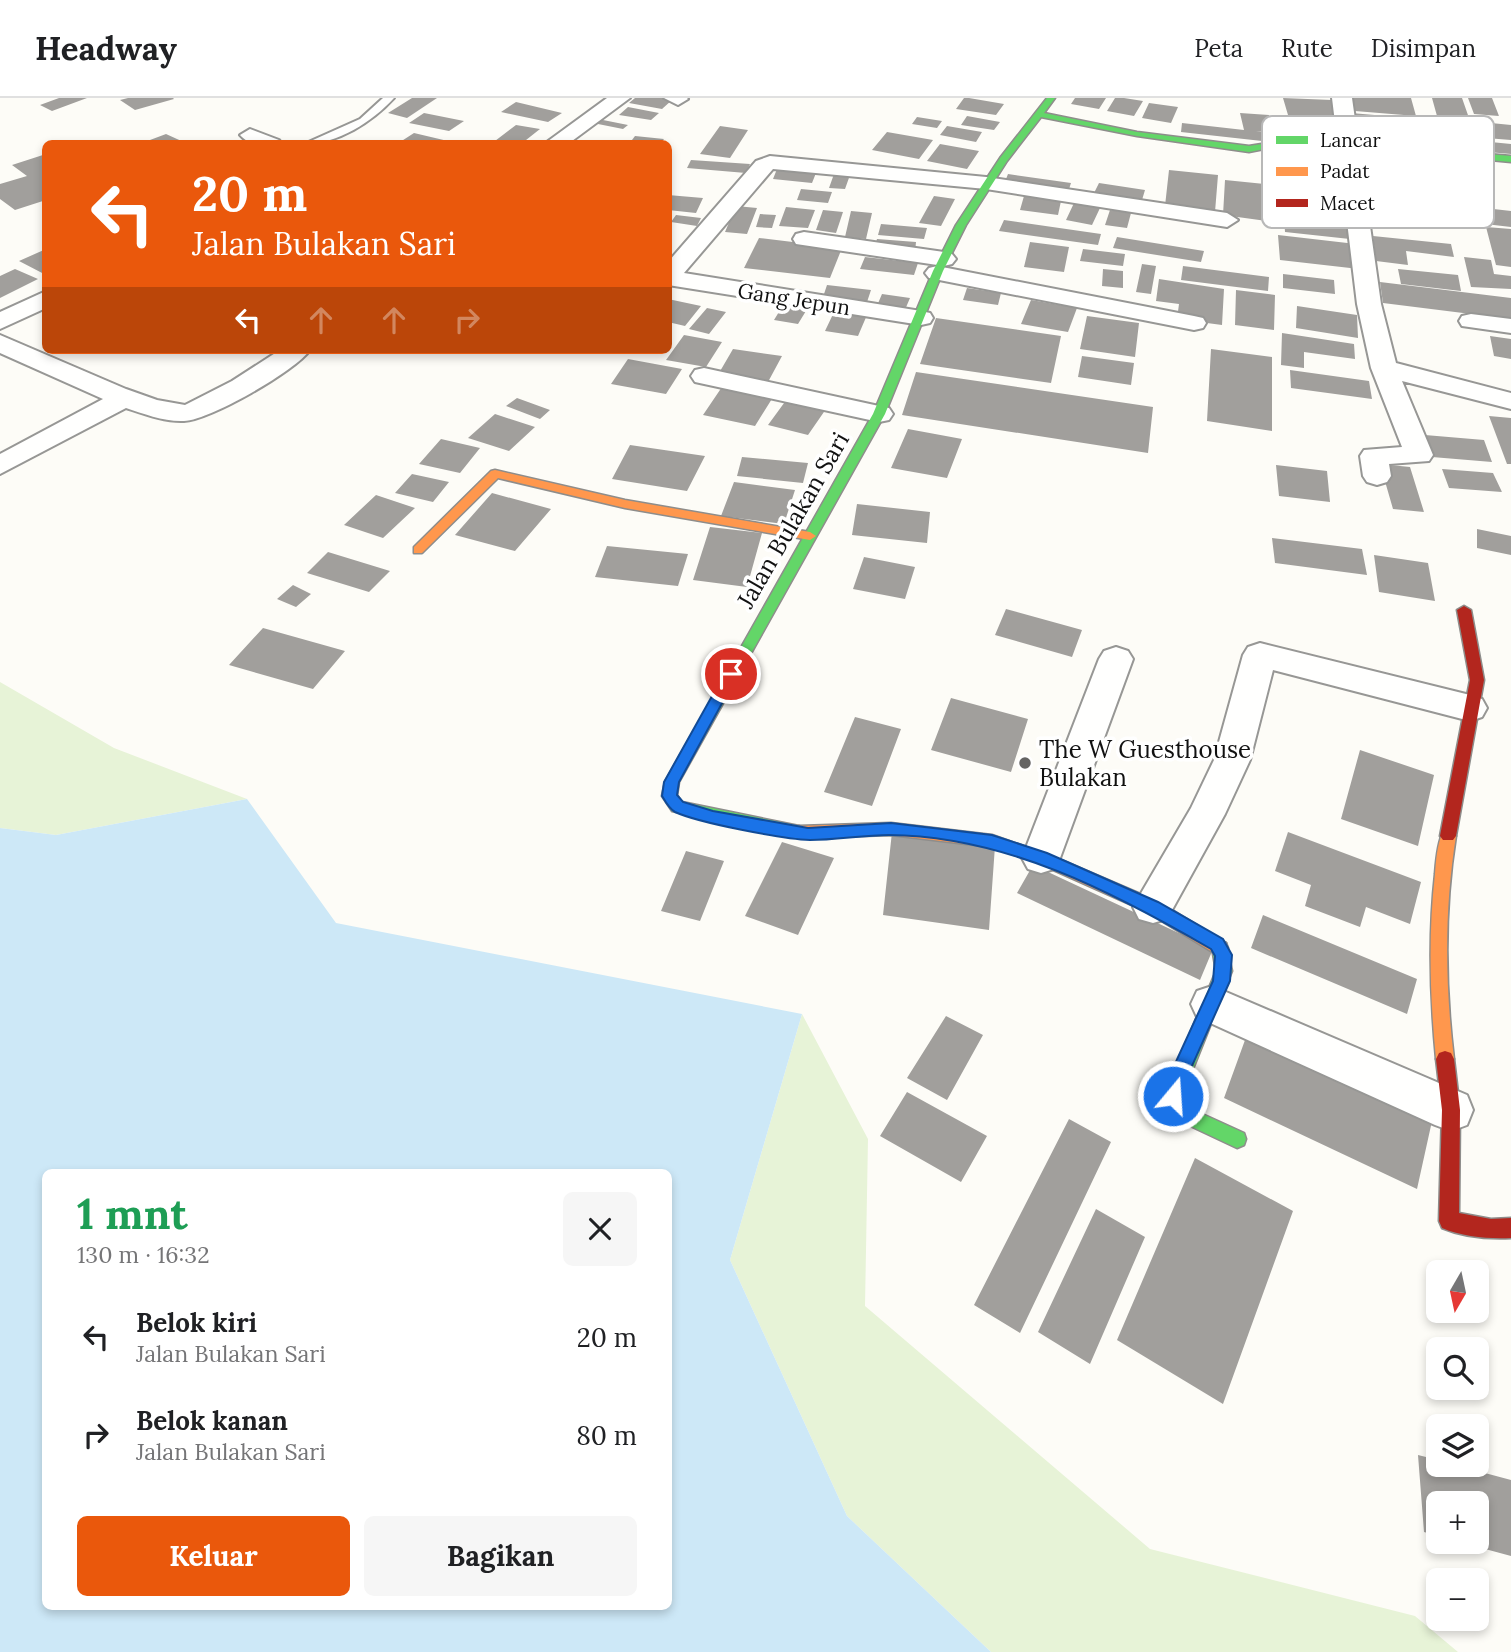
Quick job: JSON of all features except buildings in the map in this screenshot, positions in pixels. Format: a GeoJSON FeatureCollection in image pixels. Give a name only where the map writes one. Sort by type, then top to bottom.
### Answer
{"type":"FeatureCollection","features":[{"type":"Feature","properties":{"kind":"street"},"geometry":{"type":"LineString","coordinates":[[565,140],[588,132],[620,98]]}},
{"type":"Feature","properties":{"kind":"street","name":"Jalan Bulakan Sari"},"geometry":{"type":"LineString","coordinates":[[1051,98],[986,183],[940,266],[921,318],[879,414],[671,782],[669,796],[684,810],[808,834],[891,829],[992,841],[1041,858],[1153,907],[1211,940],[1221,949],[1224,971],[1212,1004],[1182,1068],[1173,1096],[1182,1111],[1237,1139]]}},
{"type":"Feature","properties":{"kind":"street"},"geometry":{"type":"LineString","coordinates":[[1342,98],[1345,116]]}},
{"type":"Feature","properties":{"kind":"street"},"geometry":{"type":"LineString","coordinates":[[1038,114],[1137,134],[1249,149],[1262,148]]}},
{"type":"Feature","properties":{"kind":"street"},"geometry":{"type":"LineString","coordinates":[[250,135],[262,140]]}},
{"type":"Feature","properties":{"kind":"street","name":"Gang Jepun"},"geometry":{"type":"LineString","coordinates":[[672,273],[722,217],[763,165],[783,162],[986,183]]}},
{"type":"Feature","properties":{"kind":"street"},"geometry":{"type":"LineString","coordinates":[[986,183],[1227,220]]}},
{"type":"Feature","properties":{"kind":"street"},"geometry":{"type":"LineString","coordinates":[[1360,228],[1369,304],[1384,368],[1419,455],[1374,456],[1377,476]]}},
{"type":"Feature","properties":{"kind":"street"},"geometry":{"type":"LineString","coordinates":[[804,239],[940,266],[1194,323]]}},
{"type":"Feature","properties":{"kind":"street","name":"Gang Jepun"},"geometry":{"type":"LineString","coordinates":[[672,278],[921,318]]}},
{"type":"Feature","properties":{"kind":"street"},"geometry":{"type":"LineString","coordinates":[[42,302],[0,339],[125,397],[172,413],[187,413],[226,394],[291,354]]}},
{"type":"Feature","properties":{"kind":"street"},"geometry":{"type":"LineString","coordinates":[[1471,321],[1511,326]]}},
{"type":"Feature","properties":{"kind":"street"},"geometry":{"type":"LineString","coordinates":[[1384,368],[1511,401]]}},
{"type":"Feature","properties":{"kind":"street"},"geometry":{"type":"LineString","coordinates":[[704,376],[879,414]]}},
{"type":"Feature","properties":{"kind":"street"},"geometry":{"type":"LineString","coordinates":[[0,465],[125,397]]}},
{"type":"Feature","properties":{"kind":"street"},"geometry":{"type":"LineString","coordinates":[[418,550],[495,474],[613,502],[810,536]]}},
{"type":"Feature","properties":{"kind":"street"},"geometry":{"type":"LineString","coordinates":[[1464,610],[1476,680],[1442,869],[1438,1005],[1451,1110],[1449,1221],[1491,1229],[1511,1228]]}},
{"type":"Feature","properties":{"kind":"street"},"geometry":{"type":"LineString","coordinates":[[1153,907],[1207,814],[1232,760],[1261,655],[1470,708]]}},
{"type":"Feature","properties":{"kind":"street"},"geometry":{"type":"LineString","coordinates":[[1041,858],[1116,659]]}},
{"type":"Feature","properties":{"kind":"street"},"geometry":{"type":"LineString","coordinates":[[1212,1004],[1451,1110]]}},
{"type":"Feature","properties":{"kind":"lane"},"geometry":{"type":"LineString","coordinates":[[319,140],[364,121],[389,98]]}},
{"type":"Feature","properties":{"kind":"green space"},"geometry":{"type":"Polygon","coordinates":[[[0,682],[114,748],[247,799],[56,835],[0,828],[0,682]]]}},
{"type":"Feature","properties":{"kind":"green space"},"geometry":{"type":"Polygon","coordinates":[[[802,1014],[868,1139],[865,1306],[1150,1549],[1415,1616],[1426,1625],[1426,1631],[1433,1631],[1458,1652],[991,1652],[847,1516],[730,1260],[802,1014]]]}},
{"type":"Feature","properties":{"kind":"water"},"geometry":{"type":"Polygon","coordinates":[[[247,799],[336,923],[802,1014],[730,1260],[847,1516],[991,1652],[0,1652],[0,828],[56,835],[247,799]]]}},
{"type":"Feature","properties":{"kind":"traffic: fast"},"geometry":{"type":"LineString","coordinates":[[799,832],[677,807],[669,796],[672,782],[879,414],[938,271],[961,225],[1003,160],[1051,98]]}},
{"type":"Feature","properties":{"kind":"traffic: fast"},"geometry":{"type":"LineString","coordinates":[[1038,114],[1137,134],[1249,149],[1262,147]]}},
{"type":"Feature","properties":{"kind":"traffic: fast"},"geometry":{"type":"LineString","coordinates":[[1494,157],[1511,159]]}},
{"type":"Feature","properties":{"kind":"traffic: fast"},"geometry":{"type":"LineString","coordinates":[[1220,948],[1224,971],[1173,1096],[1192,1118],[1237,1139]]}},
{"type":"Feature","properties":{"kind":"traffic: slow"},"geometry":{"type":"LineString","coordinates":[[418,550],[495,474],[625,504],[810,536]]}},
{"type":"Feature","properties":{"kind":"traffic: slow"},"geometry":{"type":"LineString","coordinates":[[799,832],[891,829],[992,841],[1041,858],[1153,907],[1220,948]]}},
{"type":"Feature","properties":{"kind":"traffic: slow"},"geometry":{"type":"LineString","coordinates":[[1445,1059],[1438,947],[1448,836]]}},
{"type":"Feature","properties":{"kind":"traffic: jam"},"geometry":{"type":"LineString","coordinates":[[1448,836],[1477,680],[1464,610]]}},
{"type":"Feature","properties":{"kind":"traffic: jam"},"geometry":{"type":"LineString","coordinates":[[1445,1059],[1451,1110],[1449,1221],[1491,1229],[1511,1228]]}},
{"type":"Feature","properties":{"kind":"place","name":"The W Guesthouse Bulakan"},"geometry":{"type":"Point","coordinates":[1025,763]}},
{"type":"Feature","properties":{"kind":"route"},"geometry":{"type":"LineString","coordinates":[[731,674],[671,782],[669,796],[677,807],[713,817],[808,834],[852,834],[891,829],[992,841],[1041,858],[1153,907],[1217,944],[1223,955],[1222,981],[1182,1068],[1173,1096]]}}]}
